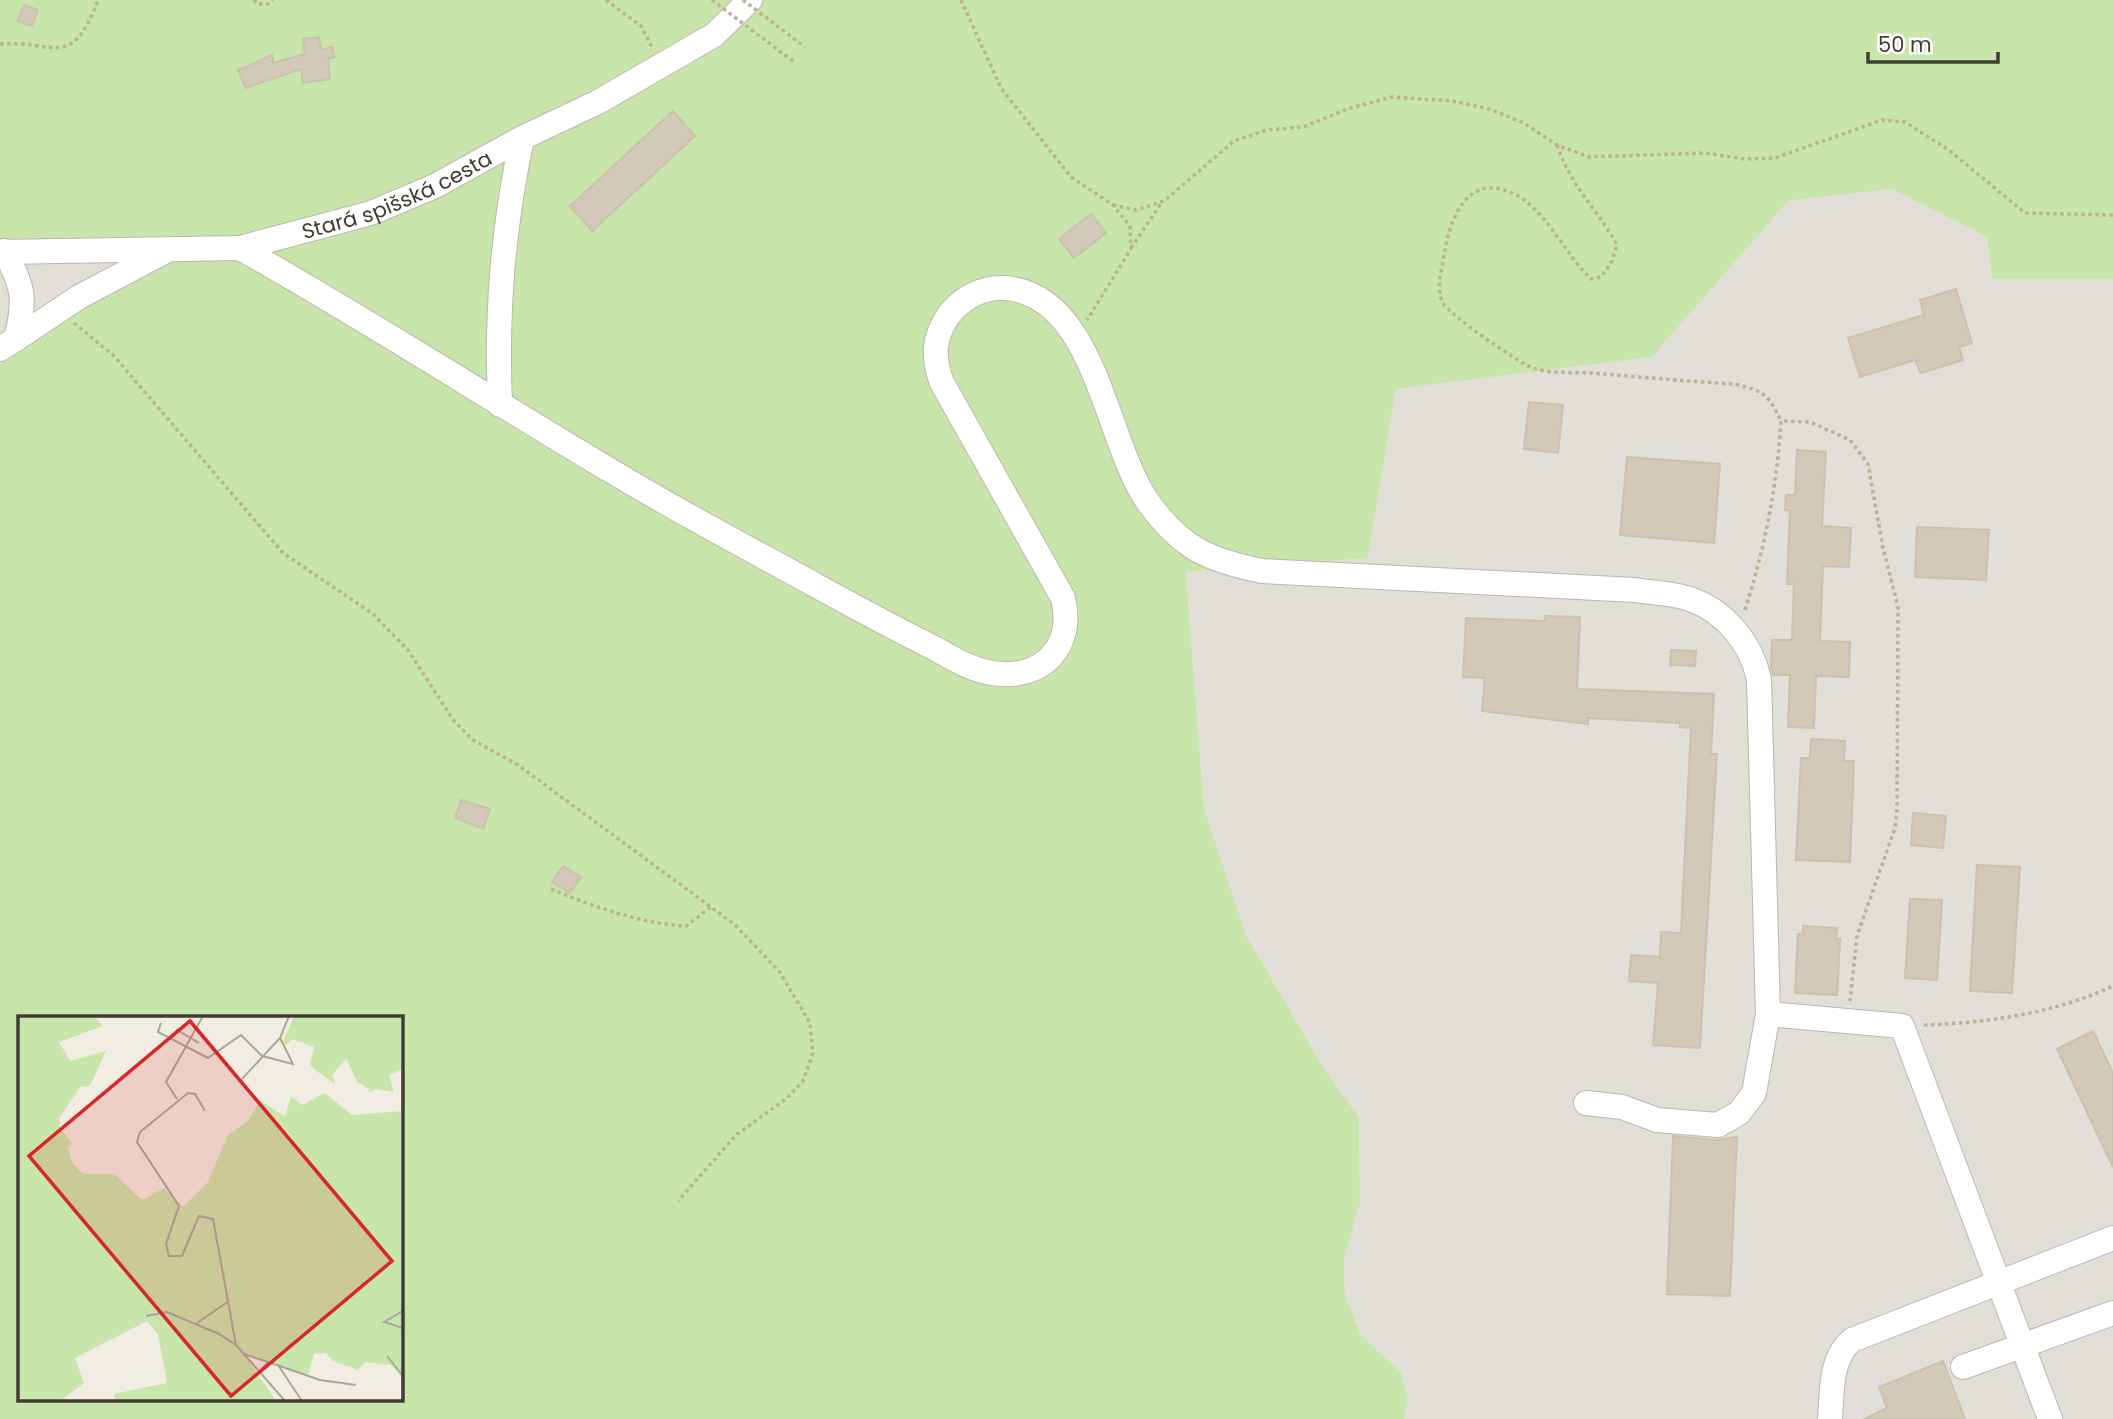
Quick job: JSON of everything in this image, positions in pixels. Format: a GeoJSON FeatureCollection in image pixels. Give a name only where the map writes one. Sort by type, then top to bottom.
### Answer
{"type":"FeatureCollection","features":[{"type":"Feature","properties":{"kind":"street","name":"Stará spišská cesta"},"geometry":{"type":"LineString","coordinates":[[2,252],[240,248],[370,213],[435,186],[522,138],[598,102],[714,35],[750,0]]}},
{"type":"Feature","properties":{"kind":"street"},"geometry":{"type":"LineString","coordinates":[[500,405],[500,271],[522,138]]}},
{"type":"Feature","properties":{"kind":"street"},"geometry":{"type":"LineString","coordinates":[[8,344],[128,269],[173,248]]}},
{"type":"Feature","properties":{"kind":"street"},"geometry":{"type":"LineString","coordinates":[[240,248],[615,474],[894,628],[971,668],[993,674],[1019,673],[1040,666],[1055,652],[1064,638],[1068,618],[1056,586],[942,381],[934,360],[935,336],[951,312],[971,295],[992,288],[1015,289],[1042,299],[1065,322],[1086,355],[1146,500],[1187,545],[1205,556],[1262,571],[1635,590],[1690,599],[1732,626],[1750,653],[1759,680],[1768,1014],[1754,1093],[1739,1112],[1718,1125],[1657,1120],[1622,1107],[1586,1103]]}},
{"type":"Feature","properties":{"kind":"street"},"geometry":{"type":"LineString","coordinates":[[2,252],[22,288],[21,318],[8,344]]}},
{"type":"Feature","properties":{"kind":"street"},"geometry":{"type":"LineString","coordinates":[[1768,1014],[1902,1026],[2050,1419]]}},
{"type":"Feature","properties":{"kind":"street"},"geometry":{"type":"LineString","coordinates":[[1830,1419],[1837,1362],[1842,1349],[1852,1340],[2113,1239]]}},
{"type":"Feature","properties":{"kind":"street"},"geometry":{"type":"LineString","coordinates":[[1963,1367],[2113,1312]]}},
{"type":"Feature","properties":{"kind":"path"},"geometry":{"type":"LineString","coordinates":[[0,44],[61,49],[80,33],[99,0]]}},
{"type":"Feature","properties":{"kind":"path"},"geometry":{"type":"LineString","coordinates":[[254,0],[257,4],[268,4],[274,0]]}},
{"type":"Feature","properties":{"kind":"path"},"geometry":{"type":"LineString","coordinates":[[606,0],[641,26],[650,37],[654,68]]}},
{"type":"Feature","properties":{"kind":"path"},"geometry":{"type":"LineString","coordinates":[[712,0],[794,62]]}},
{"type":"Feature","properties":{"kind":"path"},"geometry":{"type":"LineString","coordinates":[[743,0],[805,47]]}},
{"type":"Feature","properties":{"kind":"path"},"geometry":{"type":"LineString","coordinates":[[961,0],[1001,88],[1072,177],[1113,205],[1130,226],[1131,249]]}},
{"type":"Feature","properties":{"kind":"path"},"geometry":{"type":"LineString","coordinates":[[1086,355],[1087,320],[1164,201],[1234,141],[1267,131],[1303,127],[1347,108],[1392,96],[1453,101],[1489,109],[1524,123],[1557,145],[1589,157],[1704,153],[1745,159],[1774,158],[1882,120],[1905,122],[1950,152],[2025,213],[2113,215]]}},
{"type":"Feature","properties":{"kind":"path"},"geometry":{"type":"LineString","coordinates":[[1557,145],[1564,166],[1616,245],[1612,261],[1601,277],[1591,279],[1582,271],[1525,200],[1511,192],[1492,189],[1476,192],[1460,203],[1451,223],[1439,289],[1443,304],[1455,318],[1534,369],[1735,384],[1758,389],[1770,399],[1781,421],[1778,476],[1765,542],[1745,610],[1732,626]]}},
{"type":"Feature","properties":{"kind":"path"},"geometry":{"type":"LineString","coordinates":[[1113,205],[1136,210],[1164,201]]}},
{"type":"Feature","properties":{"kind":"path"},"geometry":{"type":"LineString","coordinates":[[59,310],[114,356],[283,553],[373,614],[391,632],[408,650],[454,721],[473,740],[518,765],[734,924],[779,971],[810,1023],[813,1053],[803,1081],[786,1099],[736,1135],[678,1201]]}},
{"type":"Feature","properties":{"kind":"path"},"geometry":{"type":"LineString","coordinates":[[1781,421],[1810,422],[1850,440],[1868,464],[1883,548],[1898,607],[1898,810],[1895,828],[1857,936],[1848,1020]]}},
{"type":"Feature","properties":{"kind":"path"},"geometry":{"type":"LineString","coordinates":[[551,889],[598,908],[657,924],[686,926],[710,907]]}},
{"type":"Feature","properties":{"kind":"path"},"geometry":{"type":"LineString","coordinates":[[1902,1026],[1987,1020],[2032,1012],[2113,986]]}},
{"type":"Feature","properties":{"kind":"shaded area"},"geometry":{"type":"Polygon","coordinates":[[[1891,189],[1987,237],[1992,279],[2113,279],[2113,1419],[1404,1419],[1408,1398],[1401,1372],[1361,1336],[1345,1294],[1344,1259],[1360,1202],[1359,1117],[1323,1067],[1246,935],[1204,808],[1186,572],[1368,558],[1396,389],[1652,357],[1788,201],[1891,189]]]}},
{"type":"Feature","properties":{"kind":"shaded area"},"geometry":{"type":"Polygon","coordinates":[[[173,248],[0,349],[0,252],[173,248]]]}},
{"type":"Feature","properties":{"kind":"green space"},"geometry":{"type":"Polygon","coordinates":[[[0,0],[2113,0],[2113,279],[1992,279],[1987,237],[1891,189],[1788,201],[1652,357],[1396,389],[1368,558],[1186,572],[1204,808],[1246,935],[1323,1067],[1359,1117],[1360,1203],[1344,1259],[1345,1294],[1361,1336],[1401,1372],[1408,1398],[1404,1419],[0,1419],[0,349],[171,248],[0,252],[0,0]]]}},
{"type":"Feature","properties":{"kind":"building"},"geometry":{"type":"Polygon","coordinates":[[[24,5],[38,10],[32,26],[17,21],[24,5]]]}},
{"type":"Feature","properties":{"kind":"building"},"geometry":{"type":"Polygon","coordinates":[[[319,37],[321,50],[332,47],[335,57],[328,59],[330,79],[303,83],[301,69],[246,88],[238,70],[272,55],[273,63],[305,54],[303,39],[319,37]]]}},
{"type":"Feature","properties":{"kind":"building"},"geometry":{"type":"Polygon","coordinates":[[[673,111],[695,136],[592,231],[570,206],[673,111]]]}},
{"type":"Feature","properties":{"kind":"building"},"geometry":{"type":"Polygon","coordinates":[[[1091,214],[1106,233],[1074,258],[1059,239],[1091,214]]]}},
{"type":"Feature","properties":{"kind":"building"},"geometry":{"type":"Polygon","coordinates":[[[1956,289],[1972,343],[1959,347],[1963,360],[1921,373],[1915,360],[1860,377],[1848,338],[1924,315],[1920,300],[1956,289]]]}},
{"type":"Feature","properties":{"kind":"building"},"geometry":{"type":"Polygon","coordinates":[[[1529,402],[1563,405],[1558,453],[1524,449],[1529,402]]]}},
{"type":"Feature","properties":{"kind":"building"},"geometry":{"type":"Polygon","coordinates":[[[1797,450],[1826,452],[1822,526],[1851,528],[1849,567],[1823,566],[1820,641],[1850,642],[1849,677],[1816,676],[1814,728],[1788,727],[1790,675],[1773,675],[1771,668],[1772,640],[1792,640],[1794,584],[1787,584],[1790,511],[1785,510],[1786,495],[1795,495],[1797,450]]]}},
{"type":"Feature","properties":{"kind":"building"},"geometry":{"type":"Polygon","coordinates":[[[1627,457],[1720,464],[1714,543],[1620,535],[1627,457]]]}},
{"type":"Feature","properties":{"kind":"building"},"geometry":{"type":"Polygon","coordinates":[[[1917,527],[1989,530],[1986,580],[1915,577],[1917,527]]]}},
{"type":"Feature","properties":{"kind":"building"},"geometry":{"type":"Polygon","coordinates":[[[1545,616],[1580,617],[1577,689],[1714,694],[1711,754],[1717,754],[1700,1048],[1653,1045],[1658,983],[1629,981],[1631,955],[1660,957],[1661,932],[1681,933],[1691,728],[1680,727],[1680,723],[1588,718],[1588,724],[1482,711],[1485,678],[1463,677],[1466,618],[1545,621],[1545,616]]]}},
{"type":"Feature","properties":{"kind":"building"},"geometry":{"type":"Polygon","coordinates":[[[1671,650],[1696,651],[1695,666],[1670,665],[1671,650]]]}},
{"type":"Feature","properties":{"kind":"building"},"geometry":{"type":"Polygon","coordinates":[[[1811,739],[1845,741],[1844,761],[1854,761],[1850,862],[1796,860],[1801,758],[1810,758],[1811,739]]]}},
{"type":"Feature","properties":{"kind":"building"},"geometry":{"type":"Polygon","coordinates":[[[461,800],[490,809],[483,829],[455,818],[461,800]]]}},
{"type":"Feature","properties":{"kind":"building"},"geometry":{"type":"Polygon","coordinates":[[[1913,813],[1946,816],[1943,848],[1911,845],[1913,813]]]}},
{"type":"Feature","properties":{"kind":"building"},"geometry":{"type":"Polygon","coordinates":[[[1977,865],[2020,867],[2012,993],[1970,991],[1977,865]]]}},
{"type":"Feature","properties":{"kind":"building"},"geometry":{"type":"Polygon","coordinates":[[[563,866],[581,877],[570,893],[552,882],[563,866]]]}},
{"type":"Feature","properties":{"kind":"building"},"geometry":{"type":"Polygon","coordinates":[[[1910,899],[1942,900],[1937,980],[1905,978],[1910,899]]]}},
{"type":"Feature","properties":{"kind":"building"},"geometry":{"type":"Polygon","coordinates":[[[1803,926],[1837,928],[1836,939],[1840,939],[1837,995],[1795,993],[1798,934],[1803,934],[1803,926]]]}},
{"type":"Feature","properties":{"kind":"building"},"geometry":{"type":"Polygon","coordinates":[[[2093,1031],[2113,1073],[2113,1167],[2057,1049],[2093,1031]]]}},
{"type":"Feature","properties":{"kind":"building"},"geometry":{"type":"Polygon","coordinates":[[[1673,1136],[1717,1140],[1737,1137],[1730,1296],[1667,1294],[1673,1136]]]}},
{"type":"Feature","properties":{"kind":"building"},"geometry":{"type":"Polygon","coordinates":[[[1943,1361],[1965,1419],[1864,1419],[1887,1408],[1879,1387],[1943,1361]]]}}]}
